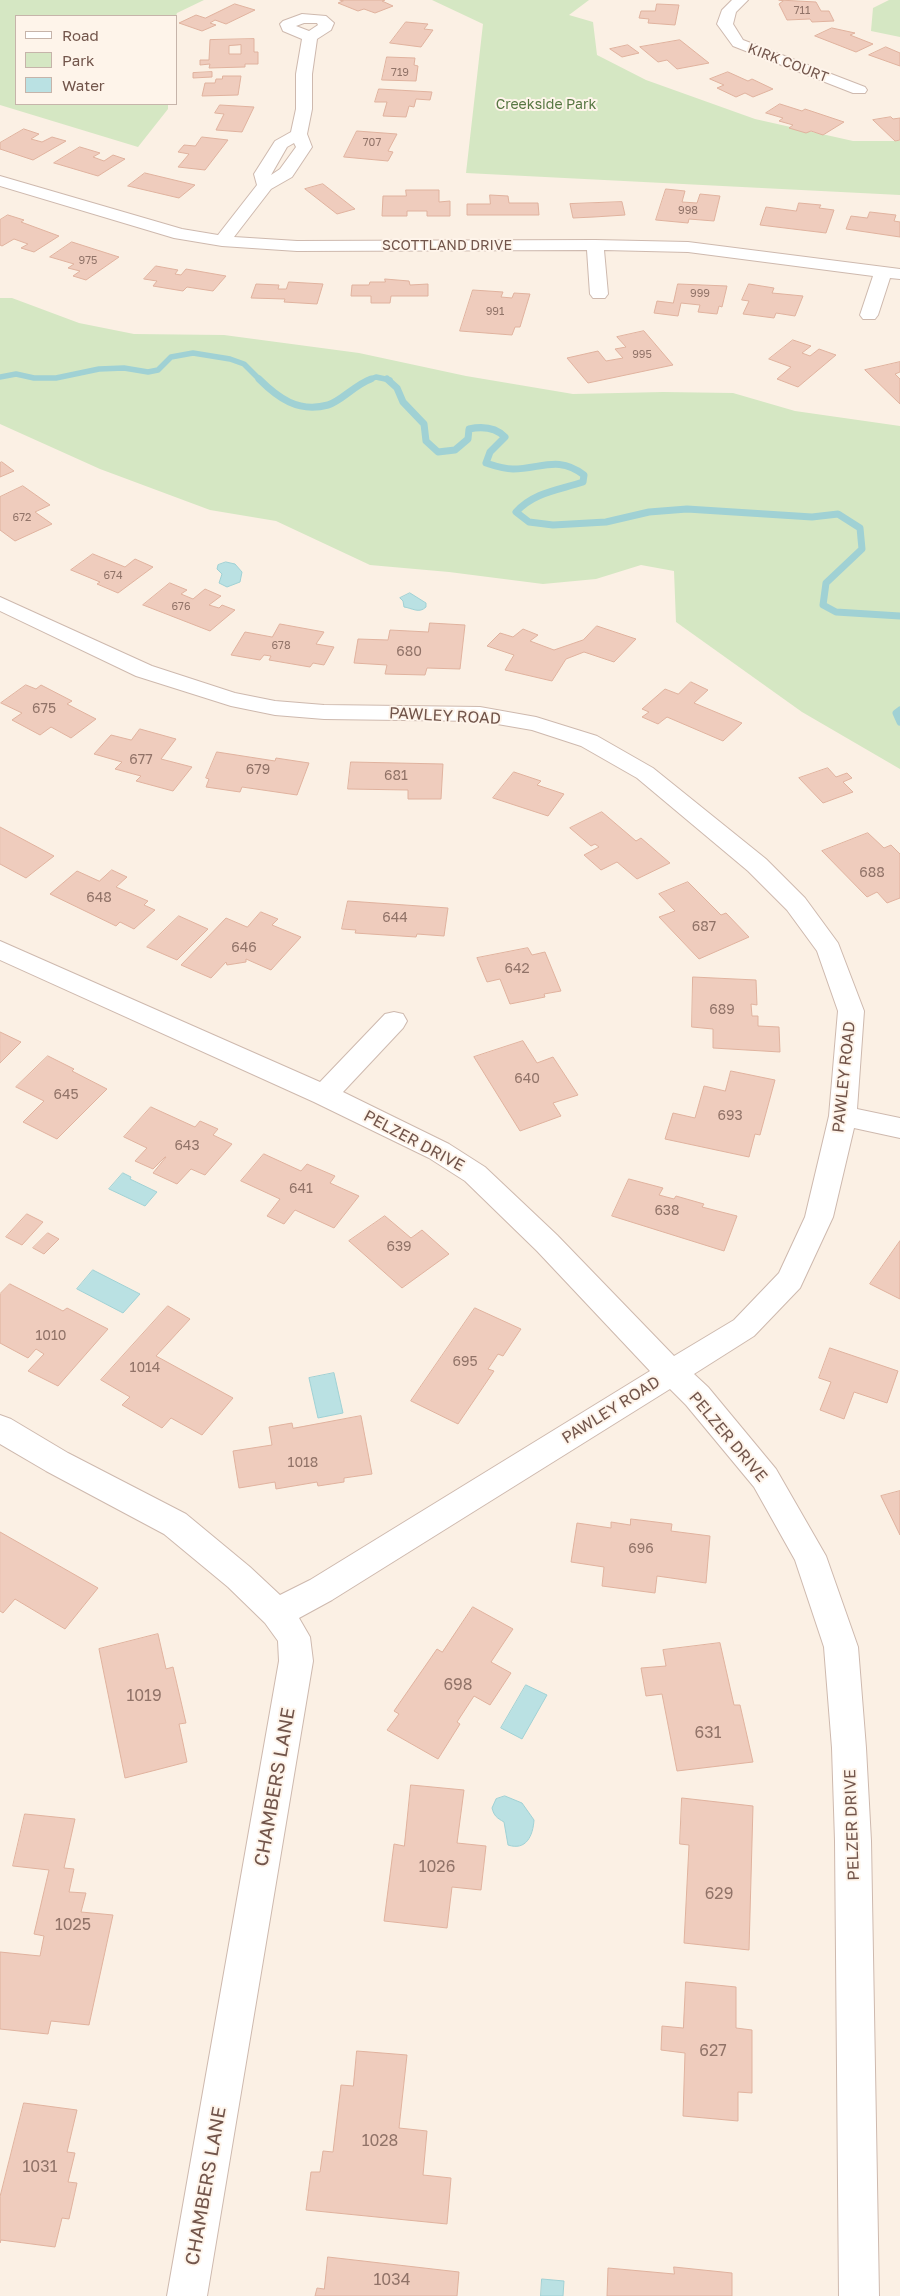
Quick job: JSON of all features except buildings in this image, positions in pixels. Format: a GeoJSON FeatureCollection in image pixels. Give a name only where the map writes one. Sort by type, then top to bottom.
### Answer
{"type":"FeatureCollection","features":[{"type":"Feature","properties":{"kind":"street","name":"KIRK COURT"},"geometry":{"type":"LineString","coordinates":[[741,0],[729,10],[725,24],[738,43],[859,90]]}},
{"type":"Feature","properties":{"kind":"street"},"geometry":{"type":"LineString","coordinates":[[222,241],[265,186],[286,173],[304,148],[300,134],[304,109],[304,74],[310,37]]}},
{"type":"Feature","properties":{"kind":"street","name":"SCOTTLAND DRIVE"},"geometry":{"type":"LineString","coordinates":[[0,181],[155,227],[222,241],[297,246],[595,245],[688,247],[892,273]]}},
{"type":"Feature","properties":{"kind":"street"},"geometry":{"type":"LineString","coordinates":[[595,245],[599,294]]}},
{"type":"Feature","properties":{"kind":"street"},"geometry":{"type":"LineString","coordinates":[[869,315],[892,273]]}},
{"type":"Feature","properties":{"kind":"street","name":"PAWLEY ROAD"},"geometry":{"type":"LineString","coordinates":[[0,603],[144,671],[231,699],[275,708],[324,712],[480,714],[536,724],[589,741],[645,773],[757,865],[796,904],[829,949],[851,1011],[844,1116],[819,1217],[790,1280],[744,1328],[321,1590],[277,1613]]}},
{"type":"Feature","properties":{"kind":"street","name":"PELZER DRIVE"},"geometry":{"type":"LineString","coordinates":[[0,950],[324,1095],[439,1152],[475,1174],[547,1242],[646,1349],[697,1396],[765,1478],[810,1556],[841,1647],[849,1748],[853,1841],[859,2296]]}},
{"type":"Feature","properties":{"kind":"street"},"geometry":{"type":"LineString","coordinates":[[324,1095],[394,1021]]}},
{"type":"Feature","properties":{"kind":"street"},"geometry":{"type":"LineString","coordinates":[[844,1116],[900,1128]]}},
{"type":"Feature","properties":{"kind":"street","name":"CHAMBERS LANE"},"geometry":{"type":"LineString","coordinates":[[0,1428],[57,1462],[175,1524],[240,1577],[277,1613],[294,1637],[296,1661],[187,2296]]}},
{"type":"Feature","properties":{"kind":"green space"},"geometry":{"type":"Polygon","coordinates":[[[0,0],[204,0],[176,15],[15,15],[15,105],[168,105],[168,109],[138,147],[0,105],[0,0]]]}},
{"type":"Feature","properties":{"kind":"green space","name":"Creekside Park"},"geometry":{"type":"Polygon","coordinates":[[[432,0],[589,0],[569,15],[593,22],[597,55],[646,80],[755,119],[853,141],[900,141],[900,195],[466,173],[483,24],[432,0]]]}},
{"type":"Feature","properties":{"kind":"green space"},"geometry":{"type":"Polygon","coordinates":[[[889,0],[900,0],[900,37],[871,31],[873,8],[889,0]]]}},
{"type":"Feature","properties":{"kind":"green space"},"geometry":{"type":"Polygon","coordinates":[[[0,298],[12,298],[79,323],[134,334],[224,335],[359,353],[466,376],[573,394],[733,393],[795,411],[900,426],[900,769],[802,712],[676,622],[674,571],[641,565],[596,579],[543,584],[449,572],[370,565],[276,521],[210,510],[100,469],[0,424],[0,298]]]}},
{"type":"Feature","properties":{"kind":"water"},"geometry":{"type":"Polygon","coordinates":[[[226,562],[235,564],[242,572],[240,582],[227,587],[219,583],[222,574],[217,569],[218,565],[226,562]]]}},
{"type":"Feature","properties":{"kind":"water"},"geometry":{"type":"Polygon","coordinates":[[[410,593],[426,603],[426,607],[418,610],[404,607],[403,601],[400,598],[410,593]]]}},
{"type":"Feature","properties":{"kind":"water"},"geometry":{"type":"Polygon","coordinates":[[[123,1173],[131,1177],[130,1179],[157,1192],[145,1206],[109,1189],[123,1173]]]}},
{"type":"Feature","properties":{"kind":"water"},"geometry":{"type":"Polygon","coordinates":[[[93,1270],[140,1294],[123,1313],[77,1289],[93,1270]]]}},
{"type":"Feature","properties":{"kind":"water"},"geometry":{"type":"Polygon","coordinates":[[[334,1373],[343,1413],[318,1418],[309,1378],[334,1373]]]}},
{"type":"Feature","properties":{"kind":"water"},"geometry":{"type":"Polygon","coordinates":[[[526,1685],[547,1695],[522,1739],[501,1728],[526,1685]]]}},
{"type":"Feature","properties":{"kind":"water"},"geometry":{"type":"Polygon","coordinates":[[[505,1796],[522,1803],[534,1820],[530,1837],[520,1846],[508,1845],[504,1822],[496,1816],[492,1808],[496,1799],[505,1796]]]}},
{"type":"Feature","properties":{"kind":"water"},"geometry":{"type":"Polygon","coordinates":[[[542,2279],[564,2281],[563,2296],[541,2296],[542,2279]]]}},
{"type":"Feature","properties":{"kind":"waterway"},"geometry":{"type":"LineString","coordinates":[[0,377],[16,374],[34,378],[56,378],[99,369],[124,368],[148,372],[158,370],[171,357],[193,353],[230,359],[244,364],[259,379]]}},
{"type":"Feature","properties":{"kind":"waterway"},"geometry":{"type":"LineString","coordinates":[[368,380],[376,377],[388,379]]}},
{"type":"Feature","properties":{"kind":"waterway"},"geometry":{"type":"LineString","coordinates":[[259,379],[281,398],[307,407],[317,407],[333,403],[368,380]]}},
{"type":"Feature","properties":{"kind":"waterway"},"geometry":{"type":"LineString","coordinates":[[388,379],[397,388],[403,402],[424,424],[426,441],[438,452],[455,450],[468,439],[469,429],[488,428],[497,431],[505,437],[490,452],[486,463],[513,469],[557,464],[575,469],[584,475],[583,482],[547,492],[523,505],[516,512],[529,522],[553,525],[606,522],[649,512],[687,509],[812,517],[838,514],[860,528],[862,549],[826,583],[823,605],[836,612],[900,616]]}},
{"type":"Feature","properties":{"kind":"waterway"},"geometry":{"type":"LineString","coordinates":[[900,710],[896,713],[900,722]]}}]}
